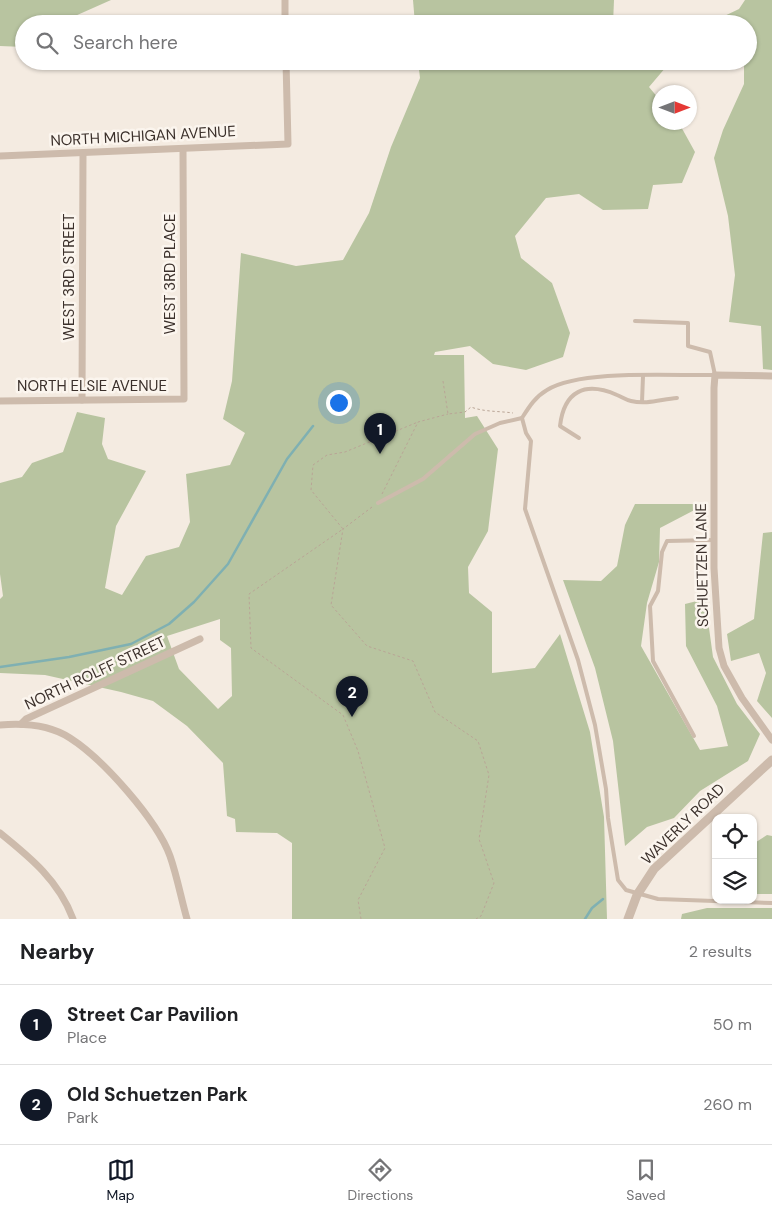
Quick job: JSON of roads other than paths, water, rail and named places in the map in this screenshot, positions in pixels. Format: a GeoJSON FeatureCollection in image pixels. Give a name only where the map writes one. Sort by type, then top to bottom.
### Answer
{"type":"FeatureCollection","features":[{"type":"Feature","properties":{"kind":"street"},"geometry":{"type":"LineString","coordinates":[[285,0],[285,15]]}},
{"type":"Feature","properties":{"kind":"street","name":"NORTH MICHIGAN AVENUE"},"geometry":{"type":"LineString","coordinates":[[0,156],[288,144],[286,70]]}},
{"type":"Feature","properties":{"kind":"street","name":"WEST 3RD PLACE"},"geometry":{"type":"LineString","coordinates":[[183,149],[184,399]]}},
{"type":"Feature","properties":{"kind":"street","name":"WEST 3RD STREET"},"geometry":{"type":"LineString","coordinates":[[82,400],[83,154]]}},
{"type":"Feature","properties":{"kind":"street"},"geometry":{"type":"LineString","coordinates":[[715,375],[772,376]]}},
{"type":"Feature","properties":{"kind":"street","name":"SCHUETZEN LANE"},"geometry":{"type":"LineString","coordinates":[[715,375],[714,540],[716,616],[719,648],[724,666],[742,698],[772,740]]}},
{"type":"Feature","properties":{"kind":"street","name":"NORTH ELSIE AVENUE"},"geometry":{"type":"LineString","coordinates":[[0,400],[184,399]]}},
{"type":"Feature","properties":{"kind":"street","name":"NORTH ROLFF STREET"},"geometry":{"type":"LineString","coordinates":[[0,726],[21,724],[26,719],[200,639]]}},
{"type":"Feature","properties":{"kind":"street"},"geometry":{"type":"LineString","coordinates":[[21,724],[40,727],[70,738],[99,764],[142,808],[170,856],[187,919]]}},
{"type":"Feature","properties":{"kind":"street","name":"WAVERLY ROAD"},"geometry":{"type":"LineString","coordinates":[[628,919],[637,895],[654,869],[772,760]]}},
{"type":"Feature","properties":{"kind":"street"},"geometry":{"type":"LineString","coordinates":[[0,833],[33,859],[48,874],[58,887],[73,919]]}},
{"type":"Feature","properties":{"kind":"lane"},"geometry":{"type":"LineString","coordinates":[[378,503],[423,478],[475,434],[500,423],[523,416],[532,402],[548,390],[571,380],[599,377],[715,375],[710,352],[688,346],[688,323],[635,321]]}},
{"type":"Feature","properties":{"kind":"lane"},"geometry":{"type":"LineString","coordinates":[[642,402],[643,376]]}},
{"type":"Feature","properties":{"kind":"lane"},"geometry":{"type":"LineString","coordinates":[[579,438],[560,426],[562,409],[569,398],[581,389],[595,389],[616,394],[630,401],[642,402],[678,398]]}},
{"type":"Feature","properties":{"kind":"lane"},"geometry":{"type":"LineString","coordinates":[[523,416],[526,433],[531,441],[525,510],[578,660],[595,725],[618,880],[626,890],[637,895],[658,899],[772,903]]}},
{"type":"Feature","properties":{"kind":"lane"},"geometry":{"type":"LineString","coordinates":[[694,736],[653,661],[650,606],[658,590],[662,552],[667,541],[714,540]]}},
{"type":"Feature","properties":{"kind":"waterway"},"geometry":{"type":"LineString","coordinates":[[0,667],[69,657],[131,644],[169,624],[194,602],[228,564],[287,459],[313,426]]}},
{"type":"Feature","properties":{"kind":"waterway"},"geometry":{"type":"LineString","coordinates":[[585,919],[592,908],[603,899]]}},
{"type":"Feature","properties":{"kind":"place","name":"Street Car Pavilion"},"geometry":{"type":"Point","coordinates":[380,454]}},
{"type":"Feature","properties":{"kind":"place","name":"Old Schuetzen Park"},"geometry":{"type":"Point","coordinates":[352,717]}}]}
